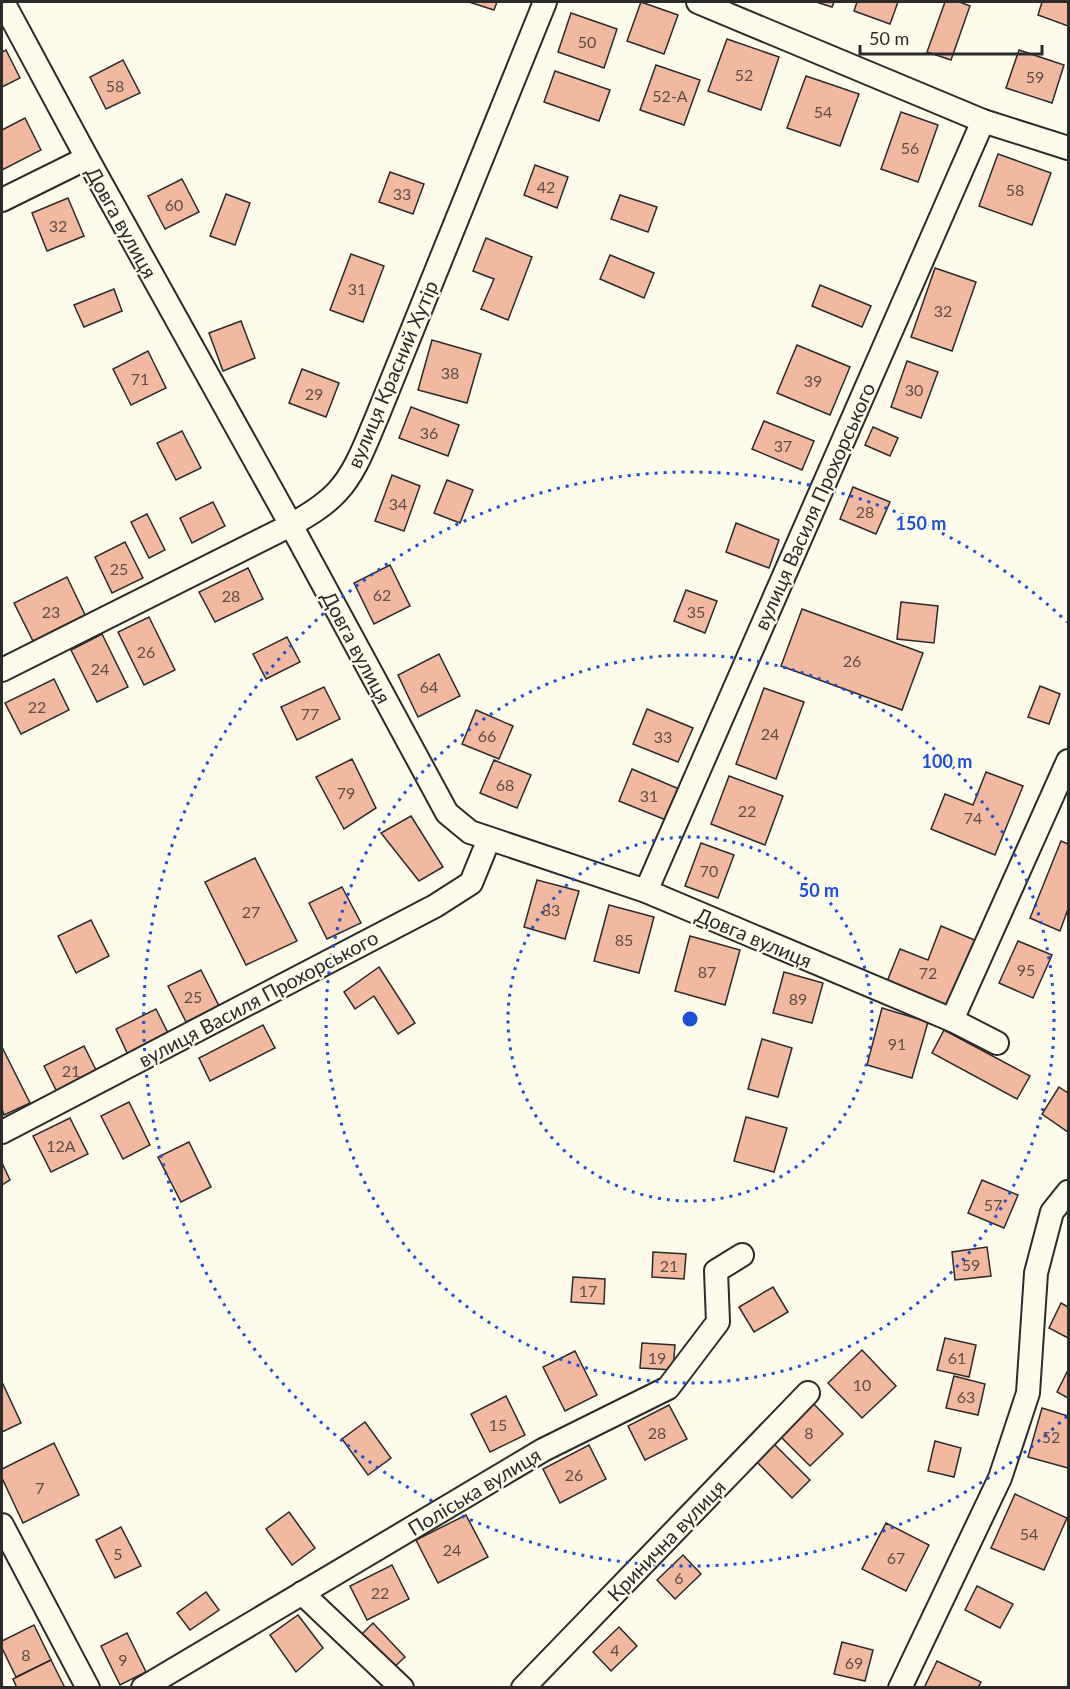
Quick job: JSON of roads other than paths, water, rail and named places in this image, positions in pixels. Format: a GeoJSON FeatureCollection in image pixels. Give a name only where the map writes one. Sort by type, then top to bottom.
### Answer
{"type":"FeatureCollection","features":[{"type":"Feature","properties":{"kind":"street","name":"Довга вулиця"},"geometry":{"type":"LineString","coordinates":[[3,2],[447,813],[470,832],[646,891],[952,1020],[997,1043]]}},
{"type":"Feature","properties":{"kind":"street","name":"вулиця Красний Хутір"},"geometry":{"type":"LineString","coordinates":[[2,670],[291,525],[314,511],[338,491],[358,460],[377,417],[545,2]]}},
{"type":"Feature","properties":{"kind":"street"},"geometry":{"type":"LineString","coordinates":[[698,2],[983,121],[1068,148]]}},
{"type":"Feature","properties":{"kind":"street","name":"вулиця Василя Прохорського"},"geometry":{"type":"LineString","coordinates":[[646,891],[983,121]]}},
{"type":"Feature","properties":{"kind":"street"},"geometry":{"type":"LineString","coordinates":[[2,200],[87,158]]}},
{"type":"Feature","properties":{"kind":"street"},"geometry":{"type":"LineString","coordinates":[[952,1020],[1068,761]]}},
{"type":"Feature","properties":{"kind":"street","name":"вулиця Василя Прохорського"},"geometry":{"type":"LineString","coordinates":[[2,1132],[435,906],[471,882],[489,839]]}},
{"type":"Feature","properties":{"kind":"street"},"geometry":{"type":"LineString","coordinates":[[900,1688],[1000,1478],[1028,1393],[1036,1273],[1052,1212],[1068,1192]]}},
{"type":"Feature","properties":{"kind":"street","name":"Поліська вулиця"},"geometry":{"type":"LineString","coordinates":[[143,1688],[543,1450],[668,1388],[718,1322],[716,1271],[742,1255]]}},
{"type":"Feature","properties":{"kind":"street","name":"Кринична вулиця"},"geometry":{"type":"LineString","coordinates":[[523,1688],[808,1393]]}},
{"type":"Feature","properties":{"kind":"street"},"geometry":{"type":"LineString","coordinates":[[2,1525],[88,1688]]}},
{"type":"Feature","properties":{"kind":"street"},"geometry":{"type":"LineString","coordinates":[[302,1593],[402,1688]]}}]}
